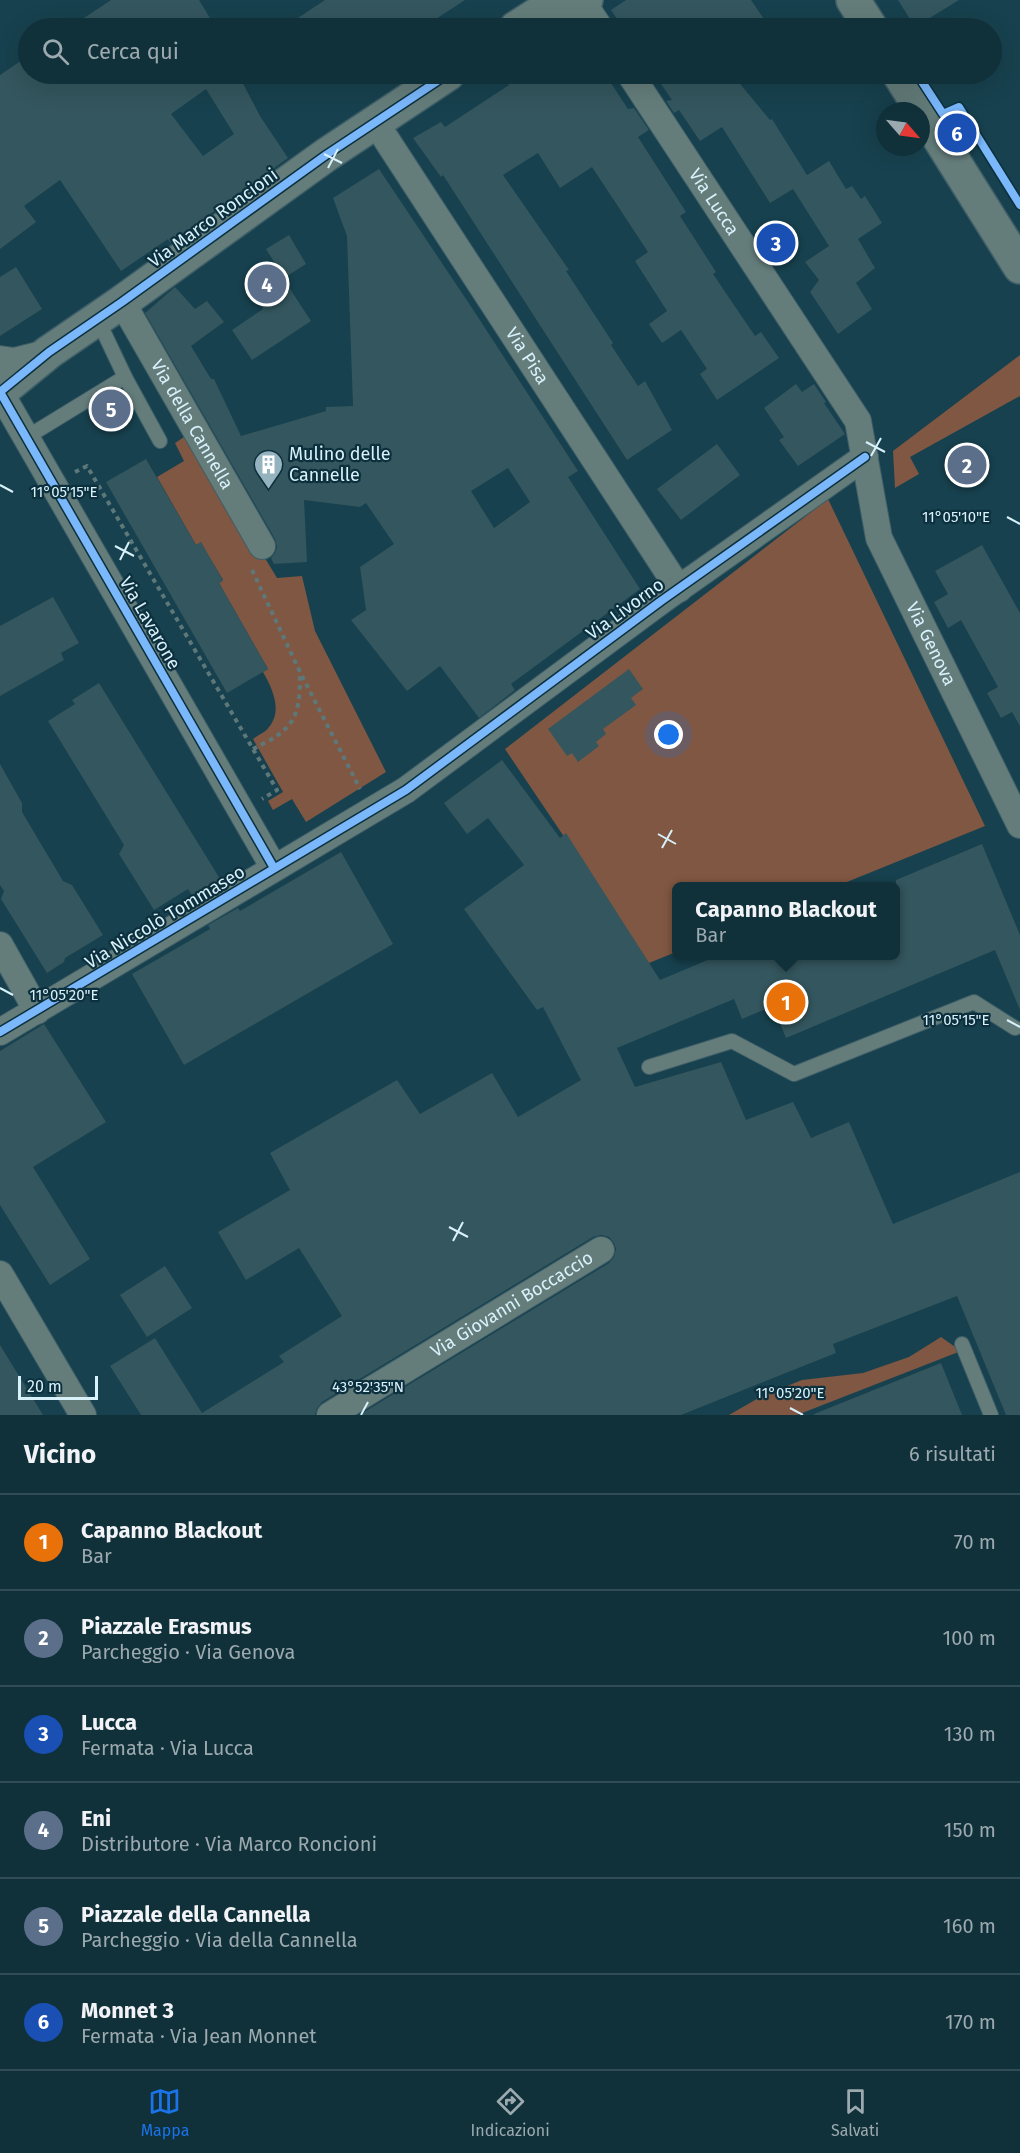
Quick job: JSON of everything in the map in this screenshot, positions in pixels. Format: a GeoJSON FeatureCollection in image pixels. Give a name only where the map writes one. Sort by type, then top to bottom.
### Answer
{"type":"FeatureCollection","features":[{"type":"Feature","properties":{"kind":"street"},"geometry":{"type":"LineString","coordinates":[[853,0],[865,18]]}},
{"type":"Feature","properties":{"kind":"street"},"geometry":{"type":"LineString","coordinates":[[529,18],[547,5],[590,11]]}},
{"type":"Feature","properties":{"kind":"street","name":"Via Marco Roncioni"},"geometry":{"type":"LineString","coordinates":[[0,392],[49,352],[375,122],[433,84]]}},
{"type":"Feature","properties":{"kind":"street","name":"Via Lucca"},"geometry":{"type":"LineString","coordinates":[[637,84],[858,421],[865,457]]}},
{"type":"Feature","properties":{"kind":"street"},"geometry":{"type":"LineString","coordinates":[[905,84],[1020,267]]}},
{"type":"Feature","properties":{"kind":"street","name":"Via Pisa"},"geometry":{"type":"LineString","coordinates":[[375,122],[679,589]]}},
{"type":"Feature","properties":{"kind":"street","name":"Via della Cannella"},"geometry":{"type":"LineString","coordinates":[[110,310],[262,546]]}},
{"type":"Feature","properties":{"kind":"street"},"geometry":{"type":"LineString","coordinates":[[0,359],[14,361],[49,352]]}},
{"type":"Feature","properties":{"kind":"street","name":"Via Lavarone"},"geometry":{"type":"LineString","coordinates":[[0,392],[274,868]]}},
{"type":"Feature","properties":{"kind":"street","name":"Via Livorno"},"geometry":{"type":"LineString","coordinates":[[406,790],[679,589],[865,457]]}},
{"type":"Feature","properties":{"kind":"street","name":"Via Genova"},"geometry":{"type":"LineString","coordinates":[[865,457],[879,538],[1020,825]]}},
{"type":"Feature","properties":{"kind":"street","name":"Via Niccolò Tommaseo"},"geometry":{"type":"LineString","coordinates":[[0,1032],[406,790]]}},
{"type":"Feature","properties":{"kind":"street"},"geometry":{"type":"LineString","coordinates":[[0,945],[37,1011]]}},
{"type":"Feature","properties":{"kind":"street","name":"Via Giovanni Boccaccio"},"geometry":{"type":"LineString","coordinates":[[330,1415],[601,1250]]}},
{"type":"Feature","properties":{"kind":"street"},"geometry":{"type":"LineString","coordinates":[[0,1274],[82,1415]]}},
{"type":"Feature","properties":{"kind":"lane"},"geometry":{"type":"LineString","coordinates":[[110,310],[125,377],[160,441]]}},
{"type":"Feature","properties":{"kind":"lane"},"geometry":{"type":"LineString","coordinates":[[27,437],[125,377]]}},
{"type":"Feature","properties":{"kind":"lane"},"geometry":{"type":"LineString","coordinates":[[649,1067],[732,1041],[794,1074],[974,1002],[1016,1028]]}},
{"type":"Feature","properties":{"kind":"lane"},"geometry":{"type":"LineString","coordinates":[[962,1344],[991,1415]]}},
{"type":"Feature","properties":{"kind":"path"},"geometry":{"type":"LineString","coordinates":[[71,474],[87,466],[277,790],[260,800],[273,823],[253,834]]}},
{"type":"Feature","properties":{"kind":"path"},"geometry":{"type":"LineString","coordinates":[[262,546],[250,550],[251,568],[369,812]]}},
{"type":"Feature","properties":{"kind":"path"},"geometry":{"type":"LineString","coordinates":[[253,749],[278,736],[294,720],[300,696],[300,672]]}},
{"type":"Feature","properties":{"kind":"shaded area"},"geometry":{"type":"Polygon","coordinates":[[[1020,355],[1020,396],[910,457],[919,474],[895,488],[893,451],[1020,355]]]}},
{"type":"Feature","properties":{"kind":"shaded area"},"geometry":{"type":"Polygon","coordinates":[[[190,433],[277,578],[302,576],[315,631],[386,772],[306,822],[292,799],[273,810],[268,801],[283,792],[253,739],[268,729],[275,713],[273,692],[263,672],[268,669],[219,583],[223,580],[201,543],[196,545],[157,477],[184,461],[175,443],[190,433]]]}},
{"type":"Feature","properties":{"kind":"shaded area"},"geometry":{"type":"Polygon","coordinates":[[[828,499],[985,826],[847,882],[672,882],[672,954],[649,963],[505,749],[828,499]]]}},
{"type":"Feature","properties":{"kind":"shaded area"},"geometry":{"type":"Polygon","coordinates":[[[941,1337],[961,1351],[797,1415],[729,1415],[762,1396],[802,1380],[863,1373],[909,1357],[941,1337]]]}},
{"type":"Feature","properties":{"kind":"building"},"geometry":{"type":"Polygon","coordinates":[[[111,0],[199,0],[210,18],[84,18],[111,0]]]}},
{"type":"Feature","properties":{"kind":"building"},"geometry":{"type":"Polygon","coordinates":[[[325,0],[465,0],[437,18],[298,18],[325,0]]]}},
{"type":"Feature","properties":{"kind":"building"},"geometry":{"type":"Polygon","coordinates":[[[626,0],[751,0],[763,18],[616,18],[611,10],[626,0]]]}},
{"type":"Feature","properties":{"kind":"building"},"geometry":{"type":"Polygon","coordinates":[[[898,0],[959,0],[930,18],[909,18],[898,0]]]}},
{"type":"Feature","properties":{"kind":"building"},"geometry":{"type":"Polygon","coordinates":[[[18,63],[18,84],[243,84],[260,116],[288,158],[170,243],[168,239],[121,271],[60,180],[24,206],[36,222],[0,249],[0,75],[18,63]],[[206,89],[171,114],[203,156],[234,134],[206,89]]]}},
{"type":"Feature","properties":{"kind":"building"},"geometry":{"type":"Polygon","coordinates":[[[612,84],[628,109],[634,108],[649,130],[638,137],[686,212],[680,216],[716,272],[713,274],[755,336],[761,332],[779,358],[717,400],[700,374],[707,369],[681,330],[662,343],[649,324],[667,311],[635,261],[648,252],[592,167],[560,188],[538,153],[503,175],[569,270],[566,271],[638,386],[645,381],[672,430],[627,460],[443,175],[441,177],[413,138],[441,122],[445,127],[509,85],[612,84]]]}},
{"type":"Feature","properties":{"kind":"building"},"geometry":{"type":"Polygon","coordinates":[[[661,84],[740,84],[770,120],[772,119],[807,175],[829,161],[846,189],[852,186],[861,199],[865,196],[882,223],[858,239],[875,268],[856,283],[872,309],[838,334],[810,292],[819,280],[805,262],[829,246],[793,189],[770,203],[722,127],[700,141],[679,110],[674,113],[666,101],[672,100],[661,84]]]}},
{"type":"Feature","properties":{"kind":"building"},"geometry":{"type":"Polygon","coordinates":[[[379,169],[578,471],[568,477],[640,589],[511,684],[515,690],[479,718],[440,666],[407,691],[351,620],[366,610],[360,567],[394,544],[366,503],[360,507],[304,500],[307,562],[274,564],[271,558],[277,547],[275,539],[145,313],[175,287],[195,309],[207,301],[224,322],[191,346],[211,379],[214,379],[241,436],[326,411],[326,407],[353,406],[347,236],[333,198],[379,169]],[[508,468],[471,491],[494,528],[530,502],[508,468]]]}},
{"type":"Feature","properties":{"kind":"building"},"geometry":{"type":"Polygon","coordinates":[[[289,235],[306,264],[284,278],[266,249],[289,235]]]}},
{"type":"Feature","properties":{"kind":"building"},"geometry":{"type":"Polygon","coordinates":[[[275,266],[311,321],[252,360],[232,330],[263,309],[247,285],[275,266]]]}},
{"type":"Feature","properties":{"kind":"building"},"geometry":{"type":"Polygon","coordinates":[[[16,267],[42,309],[0,336],[0,277],[16,267]]]}},
{"type":"Feature","properties":{"kind":"building"},"geometry":{"type":"Polygon","coordinates":[[[796,384],[802,392],[814,384],[845,434],[798,466],[779,440],[784,437],[764,408],[796,384]]]}},
{"type":"Feature","properties":{"kind":"building"},"geometry":{"type":"Polygon","coordinates":[[[717,444],[740,475],[681,520],[657,489],[717,444]]]}},
{"type":"Feature","properties":{"kind":"building"},"geometry":{"type":"Polygon","coordinates":[[[146,459],[196,545],[201,542],[223,581],[219,583],[268,669],[227,693],[106,482],[146,459]]]}},
{"type":"Feature","properties":{"kind":"building"},"geometry":{"type":"Polygon","coordinates":[[[982,545],[1020,613],[1020,726],[1012,712],[1001,718],[987,693],[998,687],[961,620],[948,628],[934,602],[948,594],[935,571],[982,545]]]}},
{"type":"Feature","properties":{"kind":"building"},"geometry":{"type":"Polygon","coordinates":[[[53,597],[79,643],[61,653],[64,660],[0,696],[0,626],[53,597]]]}},
{"type":"Feature","properties":{"kind":"building"},"geometry":{"type":"Polygon","coordinates":[[[629,669],[643,689],[631,698],[636,705],[603,729],[606,734],[596,742],[599,746],[578,762],[572,753],[567,756],[548,729],[629,669]]]}},
{"type":"Feature","properties":{"kind":"building"},"geometry":{"type":"Polygon","coordinates":[[[99,683],[222,882],[194,899],[188,889],[154,910],[119,854],[124,845],[48,721],[75,704],[72,700],[99,683]]]}},
{"type":"Feature","properties":{"kind":"building"},"geometry":{"type":"Polygon","coordinates":[[[502,760],[560,838],[566,833],[660,980],[708,960],[900,960],[900,882],[896,880],[982,844],[1020,935],[1020,1010],[995,950],[786,1038],[773,1006],[742,1019],[734,999],[617,1048],[635,1087],[721,1062],[746,1120],[793,1102],[811,1138],[849,1122],[893,1224],[1020,1172],[1020,1415],[1006,1415],[957,1296],[833,1344],[836,1353],[681,1415],[359,1415],[609,1263],[616,1249],[609,1237],[601,1235],[593,1237],[322,1402],[315,1415],[141,1415],[110,1366],[155,1338],[202,1413],[284,1362],[279,1356],[342,1316],[299,1248],[246,1280],[218,1232],[290,1190],[270,1153],[397,1080],[420,1114],[492,1073],[518,1117],[581,1080],[543,1007],[537,1010],[464,909],[524,865],[488,818],[467,834],[444,803],[502,760]]]}},
{"type":"Feature","properties":{"kind":"building"},"geometry":{"type":"Polygon","coordinates":[[[0,764],[22,803],[22,812],[63,881],[72,885],[103,935],[65,958],[64,962],[47,973],[1,899],[4,891],[0,885],[0,764]]]}},
{"type":"Feature","properties":{"kind":"building"},"geometry":{"type":"Polygon","coordinates":[[[341,852],[393,944],[184,1065],[132,974],[210,929],[208,925],[238,908],[240,911],[341,852]]]}},
{"type":"Feature","properties":{"kind":"building"},"geometry":{"type":"Polygon","coordinates":[[[44,1024],[106,1122],[33,1167],[90,1259],[50,1285],[0,1205],[0,1051],[44,1024]]]}},
{"type":"Feature","properties":{"kind":"building"},"geometry":{"type":"Polygon","coordinates":[[[165,1266],[192,1308],[147,1337],[120,1295],[165,1266]]]}},
{"type":"Feature","properties":{"kind":"building"},"geometry":{"type":"Polygon","coordinates":[[[0,1345],[43,1415],[0,1415],[0,1345]]]}},
{"type":"Feature","properties":{"kind":"building"},"geometry":{"type":"Polygon","coordinates":[[[941,1363],[962,1415],[814,1415],[814,1414],[941,1363]]]}},
{"type":"Feature","properties":{"kind":"cycle path"},"geometry":{"type":"LineString","coordinates":[[274,868],[0,392],[49,352],[326,155],[433,84]]}},
{"type":"Feature","properties":{"kind":"cycle path"},"geometry":{"type":"LineString","coordinates":[[924,84],[943,114],[959,107],[1020,205]]}},
{"type":"Feature","properties":{"kind":"cycle path"},"geometry":{"type":"LineString","coordinates":[[0,1032],[406,790],[661,601],[865,457]]}},
{"type":"Feature","properties":{"kind":"place","name":"Monnet 3"},"geometry":{"type":"Point","coordinates":[957,133]}},
{"type":"Feature","properties":{"kind":"place","name":"Lucca"},"geometry":{"type":"Point","coordinates":[776,243]}},
{"type":"Feature","properties":{"kind":"place","name":"Eni"},"geometry":{"type":"Point","coordinates":[267,284]}},
{"type":"Feature","properties":{"kind":"place","name":"Piazzale della Cannella"},"geometry":{"type":"Point","coordinates":[111,409]}},
{"type":"Feature","properties":{"kind":"place","name":"Piazzale Erasmus"},"geometry":{"type":"Point","coordinates":[967,465]}},
{"type":"Feature","properties":{"kind":"place","name":"Mulino delle Cannelle"},"geometry":{"type":"Point","coordinates":[268,490]}},
{"type":"Feature","properties":{"kind":"place","name":"Capanno Blackout"},"geometry":{"type":"Point","coordinates":[786,1002]}}]}
